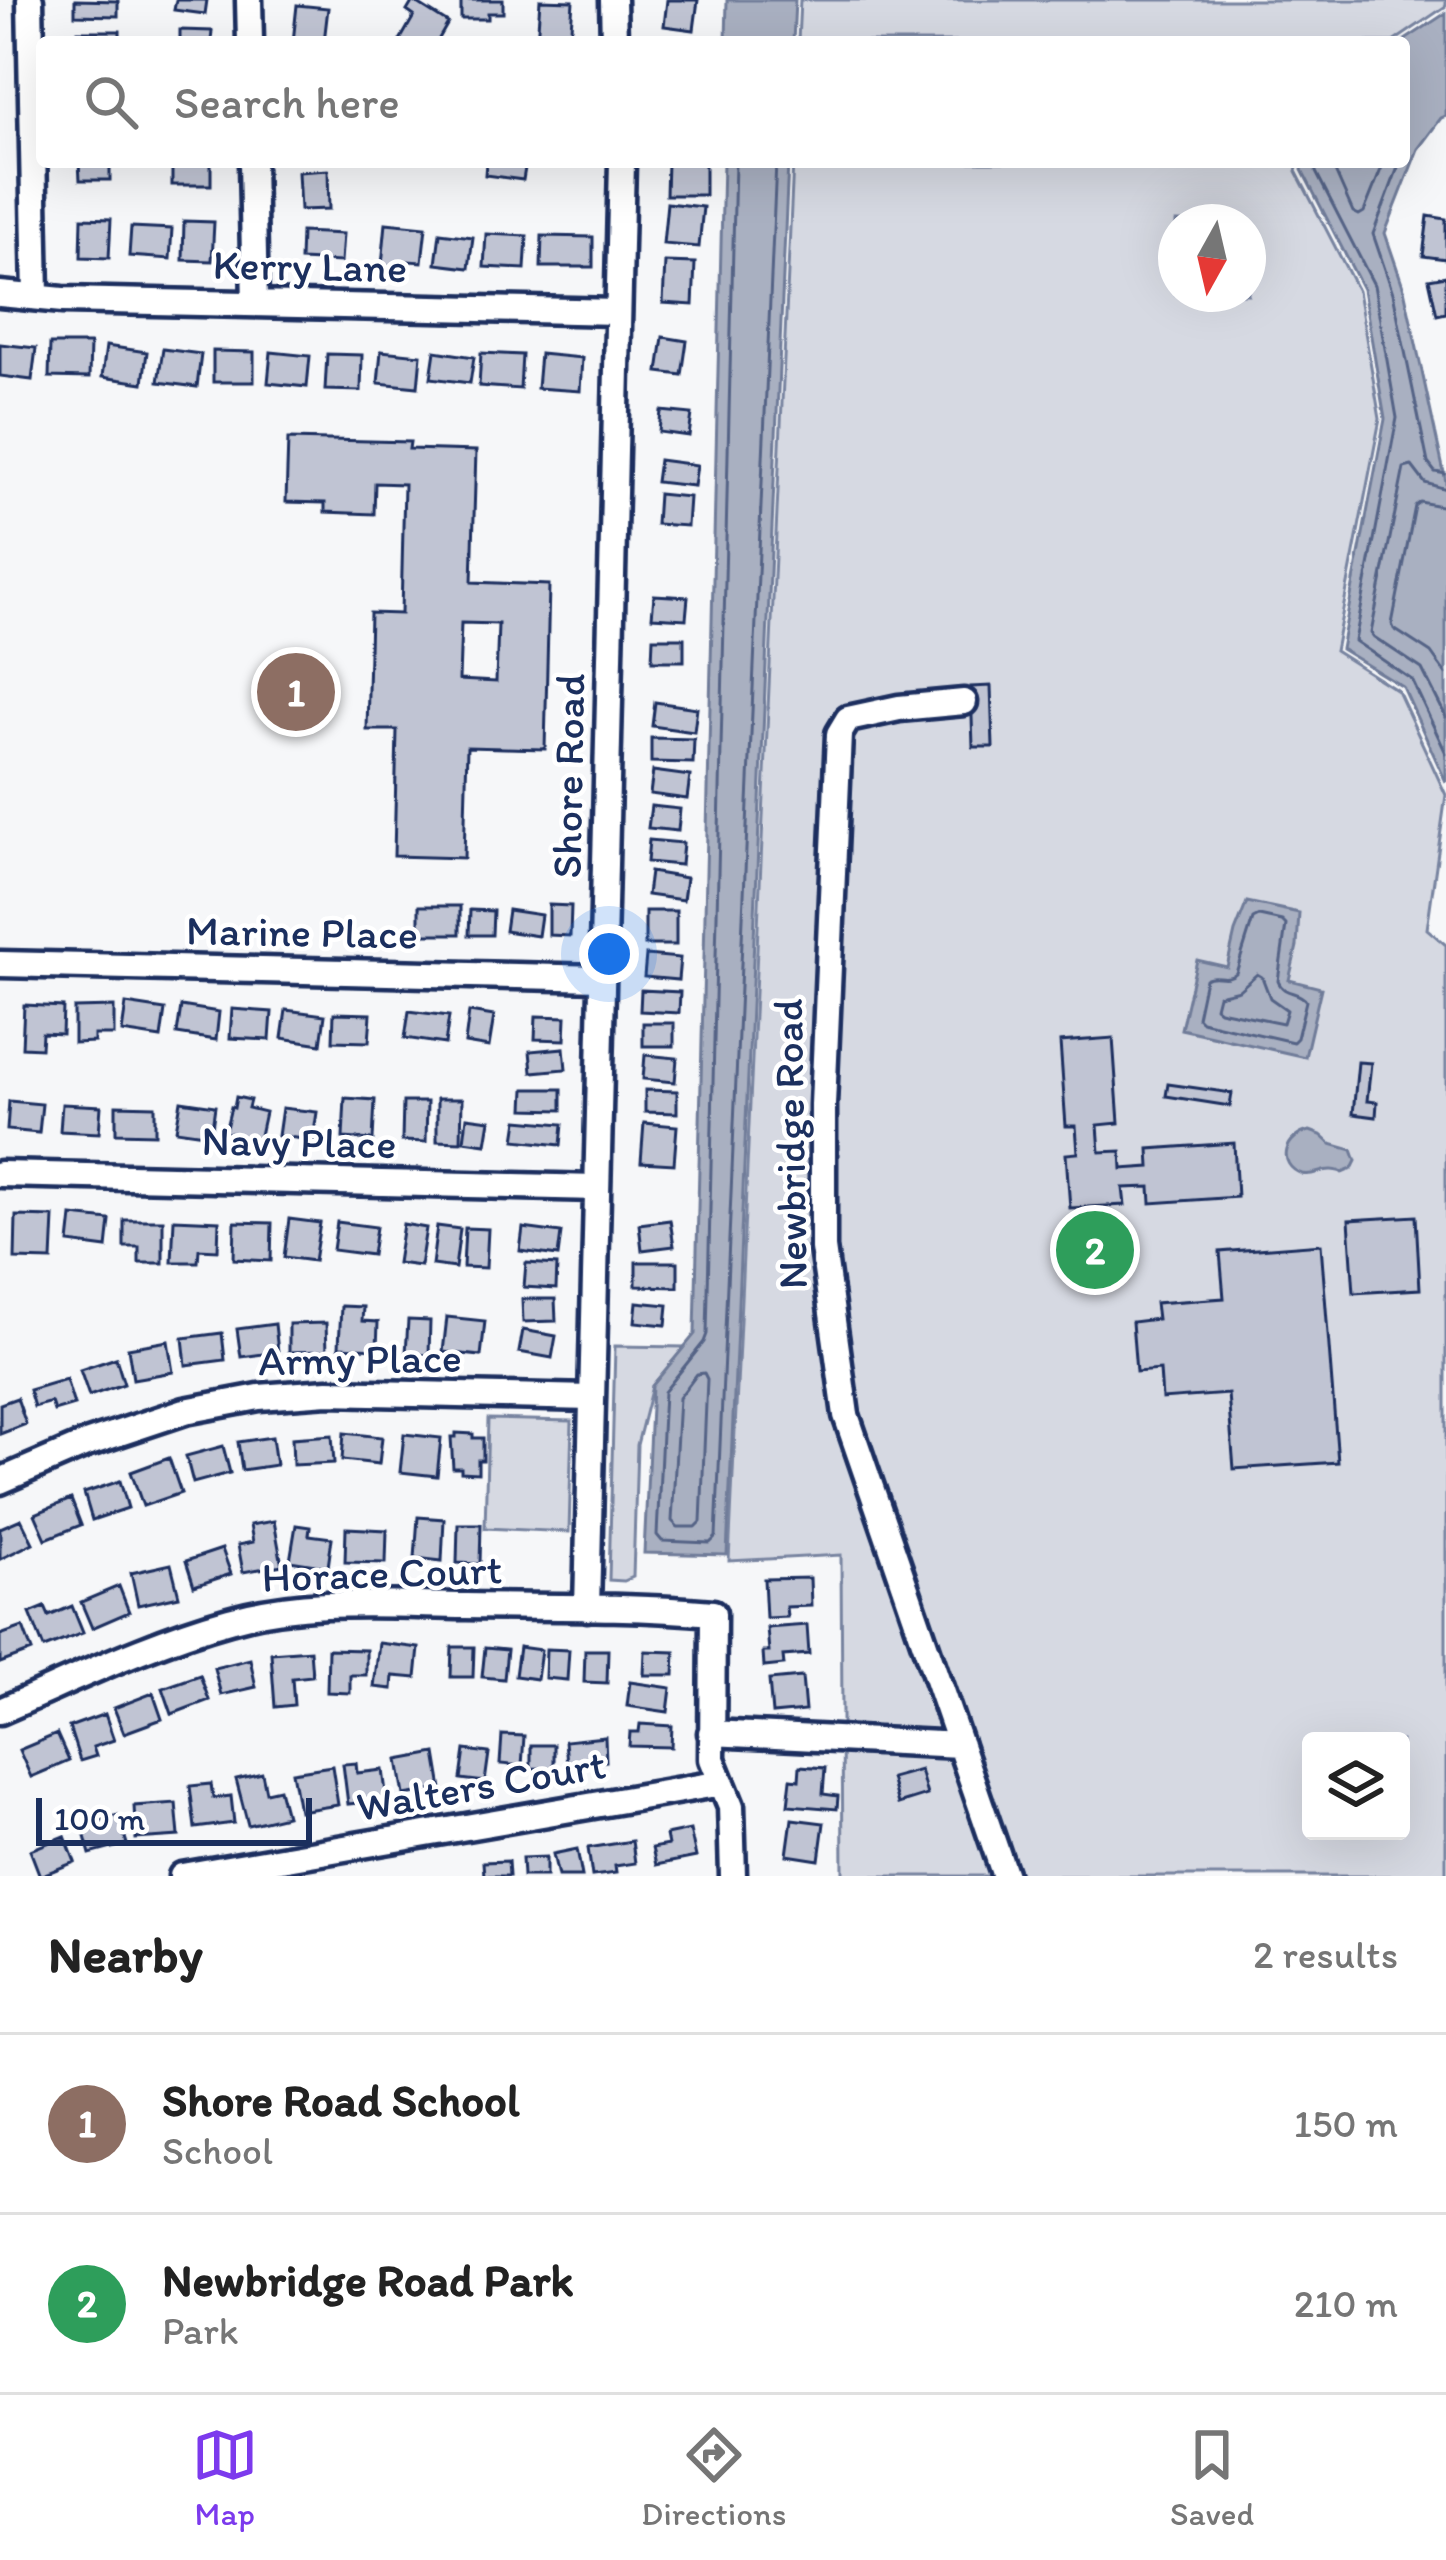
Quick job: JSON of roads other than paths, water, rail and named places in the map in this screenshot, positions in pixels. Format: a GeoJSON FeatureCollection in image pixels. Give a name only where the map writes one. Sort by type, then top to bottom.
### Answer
{"type":"FeatureCollection","features":[{"type":"Feature","properties":{"kind":"street"},"geometry":{"type":"LineString","coordinates":[[30,0],[36,296]]}},
{"type":"Feature","properties":{"kind":"street"},"geometry":{"type":"LineString","coordinates":[[249,0],[250,36]]}},
{"type":"Feature","properties":{"kind":"street"},"geometry":{"type":"LineString","coordinates":[[613,0],[614,36]]}},
{"type":"Feature","properties":{"kind":"street"},"geometry":{"type":"LineString","coordinates":[[252,168],[255,304]]}},
{"type":"Feature","properties":{"kind":"street","name":"Shore Road"},"geometry":{"type":"LineString","coordinates":[[587,1608],[622,168]]}},
{"type":"Feature","properties":{"kind":"street","name":"Kerry Lane"},"geometry":{"type":"LineString","coordinates":[[0,295],[63,301],[618,312]]}},
{"type":"Feature","properties":{"kind":"street","name":"Newbridge Road"},"geometry":{"type":"LineString","coordinates":[[964,703],[899,708],[848,719],[839,734],[823,1106],[823,1248],[846,1415],[1005,1876]]}},
{"type":"Feature","properties":{"kind":"street","name":"Marine Place"},"geometry":{"type":"LineString","coordinates":[[0,964],[602,978]]}},
{"type":"Feature","properties":{"kind":"street","name":"Navy Place"},"geometry":{"type":"LineString","coordinates":[[0,1174],[597,1188]]}},
{"type":"Feature","properties":{"kind":"street","name":"Army Place"},"geometry":{"type":"LineString","coordinates":[[0,1480],[86,1444],[185,1411],[259,1397],[328,1391],[592,1398]]}},
{"type":"Feature","properties":{"kind":"street","name":"Horace Court"},"geometry":{"type":"LineString","coordinates":[[0,1711],[156,1645],[231,1619],[291,1608],[587,1608],[712,1612],[711,1733]]}},
{"type":"Feature","properties":{"kind":"street"},"geometry":{"type":"LineString","coordinates":[[733,1876],[731,1806],[712,1759],[711,1733],[960,1745]]}},
{"type":"Feature","properties":{"kind":"street","name":"Walters Court"},"geometry":{"type":"LineString","coordinates":[[182,1876],[722,1783]]}},
{"type":"Feature","properties":{"kind":"water"},"geometry":{"type":"Polygon","coordinates":[[[727,0],[795,0],[793,36],[726,36],[727,0]]]}},
{"type":"Feature","properties":{"kind":"water"},"geometry":{"type":"Polygon","coordinates":[[[1446,13],[1446,116],[1418,149],[1385,233],[1404,289],[1446,482],[1446,782],[1403,687],[1341,649],[1385,419],[1363,289],[1302,170],[1410,168],[1410,37],[1446,13]]]}},
{"type":"Feature","properties":{"kind":"water"},"geometry":{"type":"Polygon","coordinates":[[[723,168],[788,168],[727,1555],[644,1553],[652,1386],[695,1334],[723,168]]]}},
{"type":"Feature","properties":{"kind":"water"},"geometry":{"type":"Polygon","coordinates":[[[1247,902],[1299,913],[1289,980],[1321,988],[1305,1057],[1181,1029],[1197,960],[1227,967],[1247,902]]]}},
{"type":"Feature","properties":{"kind":"water"},"geometry":{"type":"Polygon","coordinates":[[[1310,1131],[1352,1150],[1356,1161],[1352,1169],[1306,1175],[1288,1164],[1290,1144],[1310,1131]]]}},
{"type":"Feature","properties":{"kind":"place","name":"Shore Road School"},"geometry":{"type":"Point","coordinates":[296,692]}},
{"type":"Feature","properties":{"kind":"place","name":"Newbridge Road Park"},"geometry":{"type":"Point","coordinates":[1095,1250]}}]}
